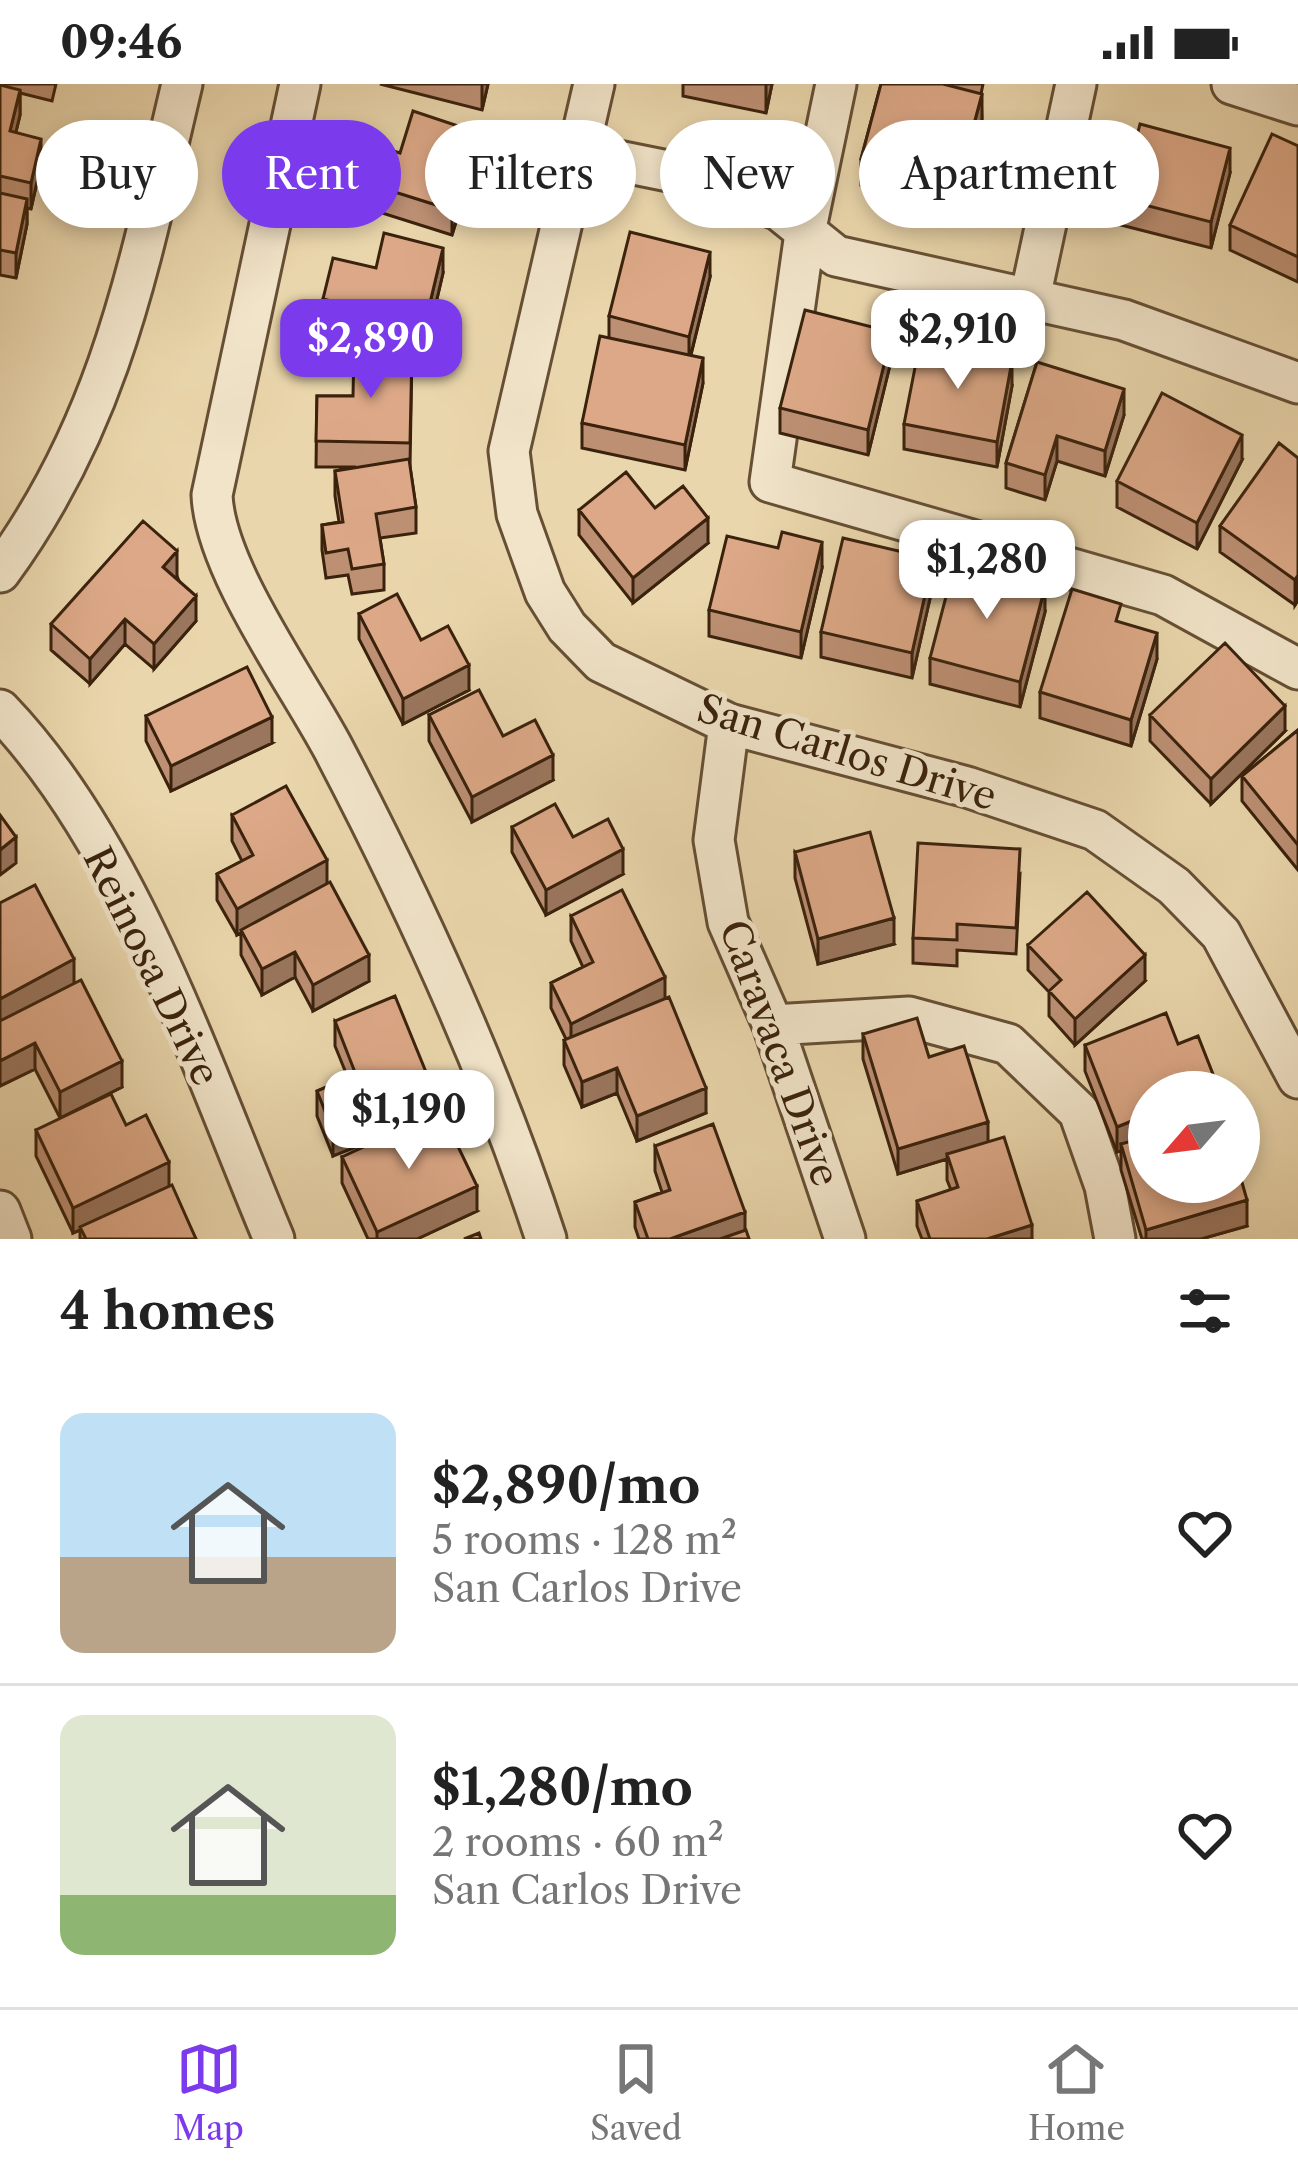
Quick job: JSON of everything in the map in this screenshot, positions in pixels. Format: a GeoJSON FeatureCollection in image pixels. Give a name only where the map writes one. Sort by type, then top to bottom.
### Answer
{"type":"FeatureCollection","features":[{"type":"Feature","properties":{"kind":"street"},"geometry":{"type":"LineString","coordinates":[[0,572],[81,442],[128,310],[182,84]]}},
{"type":"Feature","properties":{"kind":"street"},"geometry":{"type":"LineString","coordinates":[[300,84],[245,329],[212,495],[213,514],[231,562],[336,754],[454,1007],[546,1239]]}},
{"type":"Feature","properties":{"kind":"street","name":"San Carlos Drive"},"geometry":{"type":"LineString","coordinates":[[586,120],[594,84]]}},
{"type":"Feature","properties":{"kind":"street"},"geometry":{"type":"LineString","coordinates":[[836,84],[805,233],[770,482],[1163,595],[1298,669]]}},
{"type":"Feature","properties":{"kind":"street"},"geometry":{"type":"LineString","coordinates":[[1030,298],[1076,84]]}},
{"type":"Feature","properties":{"kind":"street"},"geometry":{"type":"LineString","coordinates":[[1232,84],[1298,105]]}},
{"type":"Feature","properties":{"kind":"street"},"geometry":{"type":"LineString","coordinates":[[636,165],[688,175],[779,209],[836,256],[1124,320],[1298,383]]}},
{"type":"Feature","properties":{"kind":"street","name":"San Carlos Drive"},"geometry":{"type":"LineString","coordinates":[[561,228],[509,451],[517,514],[545,592],[567,627],[601,662],[729,724],[967,787],[1095,830],[1174,886],[1221,934],[1298,1078]]}},
{"type":"Feature","properties":{"kind":"street","name":"Reinosa Drive"},"geometry":{"type":"LineString","coordinates":[[0,710],[34,746],[116,878],[161,970],[274,1239]]}},
{"type":"Feature","properties":{"kind":"street","name":"Caravaca Drive"},"geometry":{"type":"LineString","coordinates":[[729,724],[714,840],[728,922],[773,1024],[845,1239]]}},
{"type":"Feature","properties":{"kind":"street"},"geometry":{"type":"LineString","coordinates":[[773,1024],[909,1017],[1008,1044],[1079,1112],[1105,1186],[1115,1239]]}},
{"type":"Feature","properties":{"kind":"street"},"geometry":{"type":"LineString","coordinates":[[0,1211],[11,1239]]}},
{"type":"Feature","properties":{"kind":"building"},"geometry":{"type":"Polygon","coordinates":[[[881,84],[943,84],[982,94],[975,120],[871,120],[881,84]]]}},
{"type":"Feature","properties":{"kind":"building"},"geometry":{"type":"Polygon","coordinates":[[[0,85],[20,90],[10,131],[36,138],[36,161],[31,183],[0,176],[0,85]]]}},
{"type":"Feature","properties":{"kind":"building"},"geometry":{"type":"Polygon","coordinates":[[[413,111],[440,120],[425,120],[425,202],[401,194],[401,150],[413,111]]]}},
{"type":"Feature","properties":{"kind":"building"},"geometry":{"type":"Polygon","coordinates":[[[1159,129],[1230,148],[1211,222],[1159,209],[1159,129]]]}},
{"type":"Feature","properties":{"kind":"building"},"geometry":{"type":"Polygon","coordinates":[[[1272,134],[1298,146],[1298,257],[1230,225],[1272,134]]]}},
{"type":"Feature","properties":{"kind":"building"},"geometry":{"type":"Polygon","coordinates":[[[0,193],[27,199],[16,253],[0,250],[0,193]]]}},
{"type":"Feature","properties":{"kind":"building"},"geometry":{"type":"Polygon","coordinates":[[[630,232],[710,252],[689,337],[609,316],[630,232]]]}},
{"type":"Feature","properties":{"kind":"building"},"geometry":{"type":"Polygon","coordinates":[[[384,233],[443,248],[425,324],[323,299],[333,258],[376,268],[384,233]]]}},
{"type":"Feature","properties":{"kind":"building"},"geometry":{"type":"Polygon","coordinates":[[[805,310],[892,332],[868,430],[780,408],[805,310]]]}},
{"type":"Feature","properties":{"kind":"building"},"geometry":{"type":"Polygon","coordinates":[[[600,336],[703,358],[685,445],[582,423],[600,336]]]}},
{"type":"Feature","properties":{"kind":"building"},"geometry":{"type":"Polygon","coordinates":[[[920,342],[1012,361],[997,442],[904,424],[920,342]]]}},
{"type":"Feature","properties":{"kind":"building"},"geometry":{"type":"Polygon","coordinates":[[[354,348],[412,350],[410,443],[316,441],[317,396],[353,396],[354,348]]]}},
{"type":"Feature","properties":{"kind":"building"},"geometry":{"type":"Polygon","coordinates":[[[1037,362],[1124,389],[1105,451],[1057,436],[1045,475],[1006,463],[1037,362]]]}},
{"type":"Feature","properties":{"kind":"building"},"geometry":{"type":"Polygon","coordinates":[[[1162,393],[1242,435],[1197,523],[1117,481],[1162,393]]]}},
{"type":"Feature","properties":{"kind":"building"},"geometry":{"type":"Polygon","coordinates":[[[1279,443],[1298,458],[1295,580],[1220,526],[1279,443]]]}},
{"type":"Feature","properties":{"kind":"building"},"geometry":{"type":"Polygon","coordinates":[[[409,459],[416,507],[376,514],[384,564],[352,569],[348,549],[326,553],[322,525],[343,522],[335,471],[409,459]]]}},
{"type":"Feature","properties":{"kind":"building"},"geometry":{"type":"Polygon","coordinates":[[[626,472],[655,508],[683,486],[708,518],[633,578],[579,510],[626,472]]]}},
{"type":"Feature","properties":{"kind":"building"},"geometry":{"type":"Polygon","coordinates":[[[143,521],[177,551],[163,567],[196,596],[154,644],[125,619],[90,659],[51,624],[143,521]]]}},
{"type":"Feature","properties":{"kind":"building"},"geometry":{"type":"Polygon","coordinates":[[[782,532],[822,542],[801,632],[709,610],[727,536],[778,548],[782,532]]]}},
{"type":"Feature","properties":{"kind":"building"},"geometry":{"type":"Polygon","coordinates":[[[843,538],[933,559],[912,653],[821,632],[843,538]]]}},
{"type":"Feature","properties":{"kind":"building"},"geometry":{"type":"Polygon","coordinates":[[[955,562],[1045,587],[1020,682],[930,658],[955,562]]]}},
{"type":"Feature","properties":{"kind":"building"},"geometry":{"type":"Polygon","coordinates":[[[1072,589],[1121,604],[1116,621],[1157,633],[1131,720],[1040,692],[1072,589]]]}},
{"type":"Feature","properties":{"kind":"building"},"geometry":{"type":"Polygon","coordinates":[[[397,594],[421,640],[448,626],[469,665],[403,699],[359,614],[397,594]]]}},
{"type":"Feature","properties":{"kind":"building"},"geometry":{"type":"Polygon","coordinates":[[[1225,643],[1285,706],[1211,779],[1150,715],[1225,643]]]}},
{"type":"Feature","properties":{"kind":"building"},"geometry":{"type":"Polygon","coordinates":[[[247,667],[272,717],[171,766],[146,716],[247,667]]]}},
{"type":"Feature","properties":{"kind":"building"},"geometry":{"type":"Polygon","coordinates":[[[479,690],[503,736],[535,720],[553,755],[472,797],[429,715],[479,690]]]}},
{"type":"Feature","properties":{"kind":"building"},"geometry":{"type":"Polygon","coordinates":[[[1298,730],[1298,845],[1242,776],[1298,730]]]}},
{"type":"Feature","properties":{"kind":"building"},"geometry":{"type":"Polygon","coordinates":[[[286,786],[327,860],[237,909],[217,874],[253,855],[232,815],[286,786]]]}},
{"type":"Feature","properties":{"kind":"building"},"geometry":{"type":"Polygon","coordinates":[[[555,804],[573,837],[608,819],[623,849],[546,890],[512,827],[555,804]]]}},
{"type":"Feature","properties":{"kind":"building"},"geometry":{"type":"Polygon","coordinates":[[[0,815],[16,837],[0,850],[0,815]]]}},
{"type":"Feature","properties":{"kind":"building"},"geometry":{"type":"Polygon","coordinates":[[[870,832],[894,918],[818,939],[795,852],[870,832]]]}},
{"type":"Feature","properties":{"kind":"building"},"geometry":{"type":"Polygon","coordinates":[[[918,843],[1020,849],[1016,928],[957,924],[957,940],[913,938],[918,843]]]}},
{"type":"Feature","properties":{"kind":"building"},"geometry":{"type":"Polygon","coordinates":[[[330,882],[369,955],[313,985],[295,952],[262,969],[241,930],[330,882]]]}},
{"type":"Feature","properties":{"kind":"building"},"geometry":{"type":"Polygon","coordinates":[[[35,885],[74,959],[0,999],[0,903],[35,885]]]}},
{"type":"Feature","properties":{"kind":"building"},"geometry":{"type":"Polygon","coordinates":[[[622,890],[665,977],[571,1024],[551,983],[593,962],[571,916],[622,890]]]}},
{"type":"Feature","properties":{"kind":"building"},"geometry":{"type":"Polygon","coordinates":[[[1087,892],[1145,955],[1075,1019],[1049,991],[1061,980],[1028,945],[1087,892]]]}},
{"type":"Feature","properties":{"kind":"building"},"geometry":{"type":"Polygon","coordinates":[[[81,980],[122,1061],[60,1092],[35,1043],[0,1061],[0,1021],[81,980]]]}},
{"type":"Feature","properties":{"kind":"building"},"geometry":{"type":"Polygon","coordinates":[[[395,996],[428,1077],[397,1089],[402,1103],[333,1131],[317,1091],[356,1075],[335,1021],[395,996]]]}},
{"type":"Feature","properties":{"kind":"building"},"geometry":{"type":"Polygon","coordinates":[[[669,997],[706,1088],[637,1116],[617,1068],[582,1082],[564,1040],[669,997]]]}},
{"type":"Feature","properties":{"kind":"building"},"geometry":{"type":"Polygon","coordinates":[[[1166,1013],[1178,1044],[1198,1036],[1212,1071],[1128,1071],[1128,1123],[1117,1127],[1085,1045],[1166,1013]]]}},
{"type":"Feature","properties":{"kind":"building"},"geometry":{"type":"Polygon","coordinates":[[[917,1018],[929,1057],[964,1046],[988,1122],[898,1149],[863,1034],[917,1018]]]}},
{"type":"Feature","properties":{"kind":"building"},"geometry":{"type":"Polygon","coordinates":[[[111,1094],[126,1125],[146,1115],[169,1162],[73,1208],[36,1130],[111,1094]]]}},
{"type":"Feature","properties":{"kind":"building"},"geometry":{"type":"Polygon","coordinates":[[[441,1111],[477,1186],[377,1232],[342,1157],[441,1111]]]}},
{"type":"Feature","properties":{"kind":"building"},"geometry":{"type":"Polygon","coordinates":[[[713,1124],[745,1212],[670,1239],[648,1239],[635,1202],[670,1190],[655,1146],[713,1124]]]}},
{"type":"Feature","properties":{"kind":"building"},"geometry":{"type":"Polygon","coordinates":[[[1004,1137],[1032,1225],[987,1239],[930,1239],[917,1201],[958,1187],[947,1154],[1004,1137]]]}},
{"type":"Feature","properties":{"kind":"building"},"geometry":{"type":"Polygon","coordinates":[[[1128,1142],[1128,1168],[1121,1144],[1128,1142]]]}},
{"type":"Feature","properties":{"kind":"building"},"geometry":{"type":"Polygon","coordinates":[[[172,1185],[196,1239],[86,1239],[80,1227],[172,1185]]]}},
{"type":"Feature","properties":{"kind":"building"},"geometry":{"type":"Polygon","coordinates":[[[1138,1203],[1237,1203],[1146,1230],[1138,1203]]]}},
{"type":"Feature","properties":{"kind":"building"},"geometry":{"type":"Polygon","coordinates":[[[746,1230],[749,1239],[720,1239],[746,1230]]]}}]}
